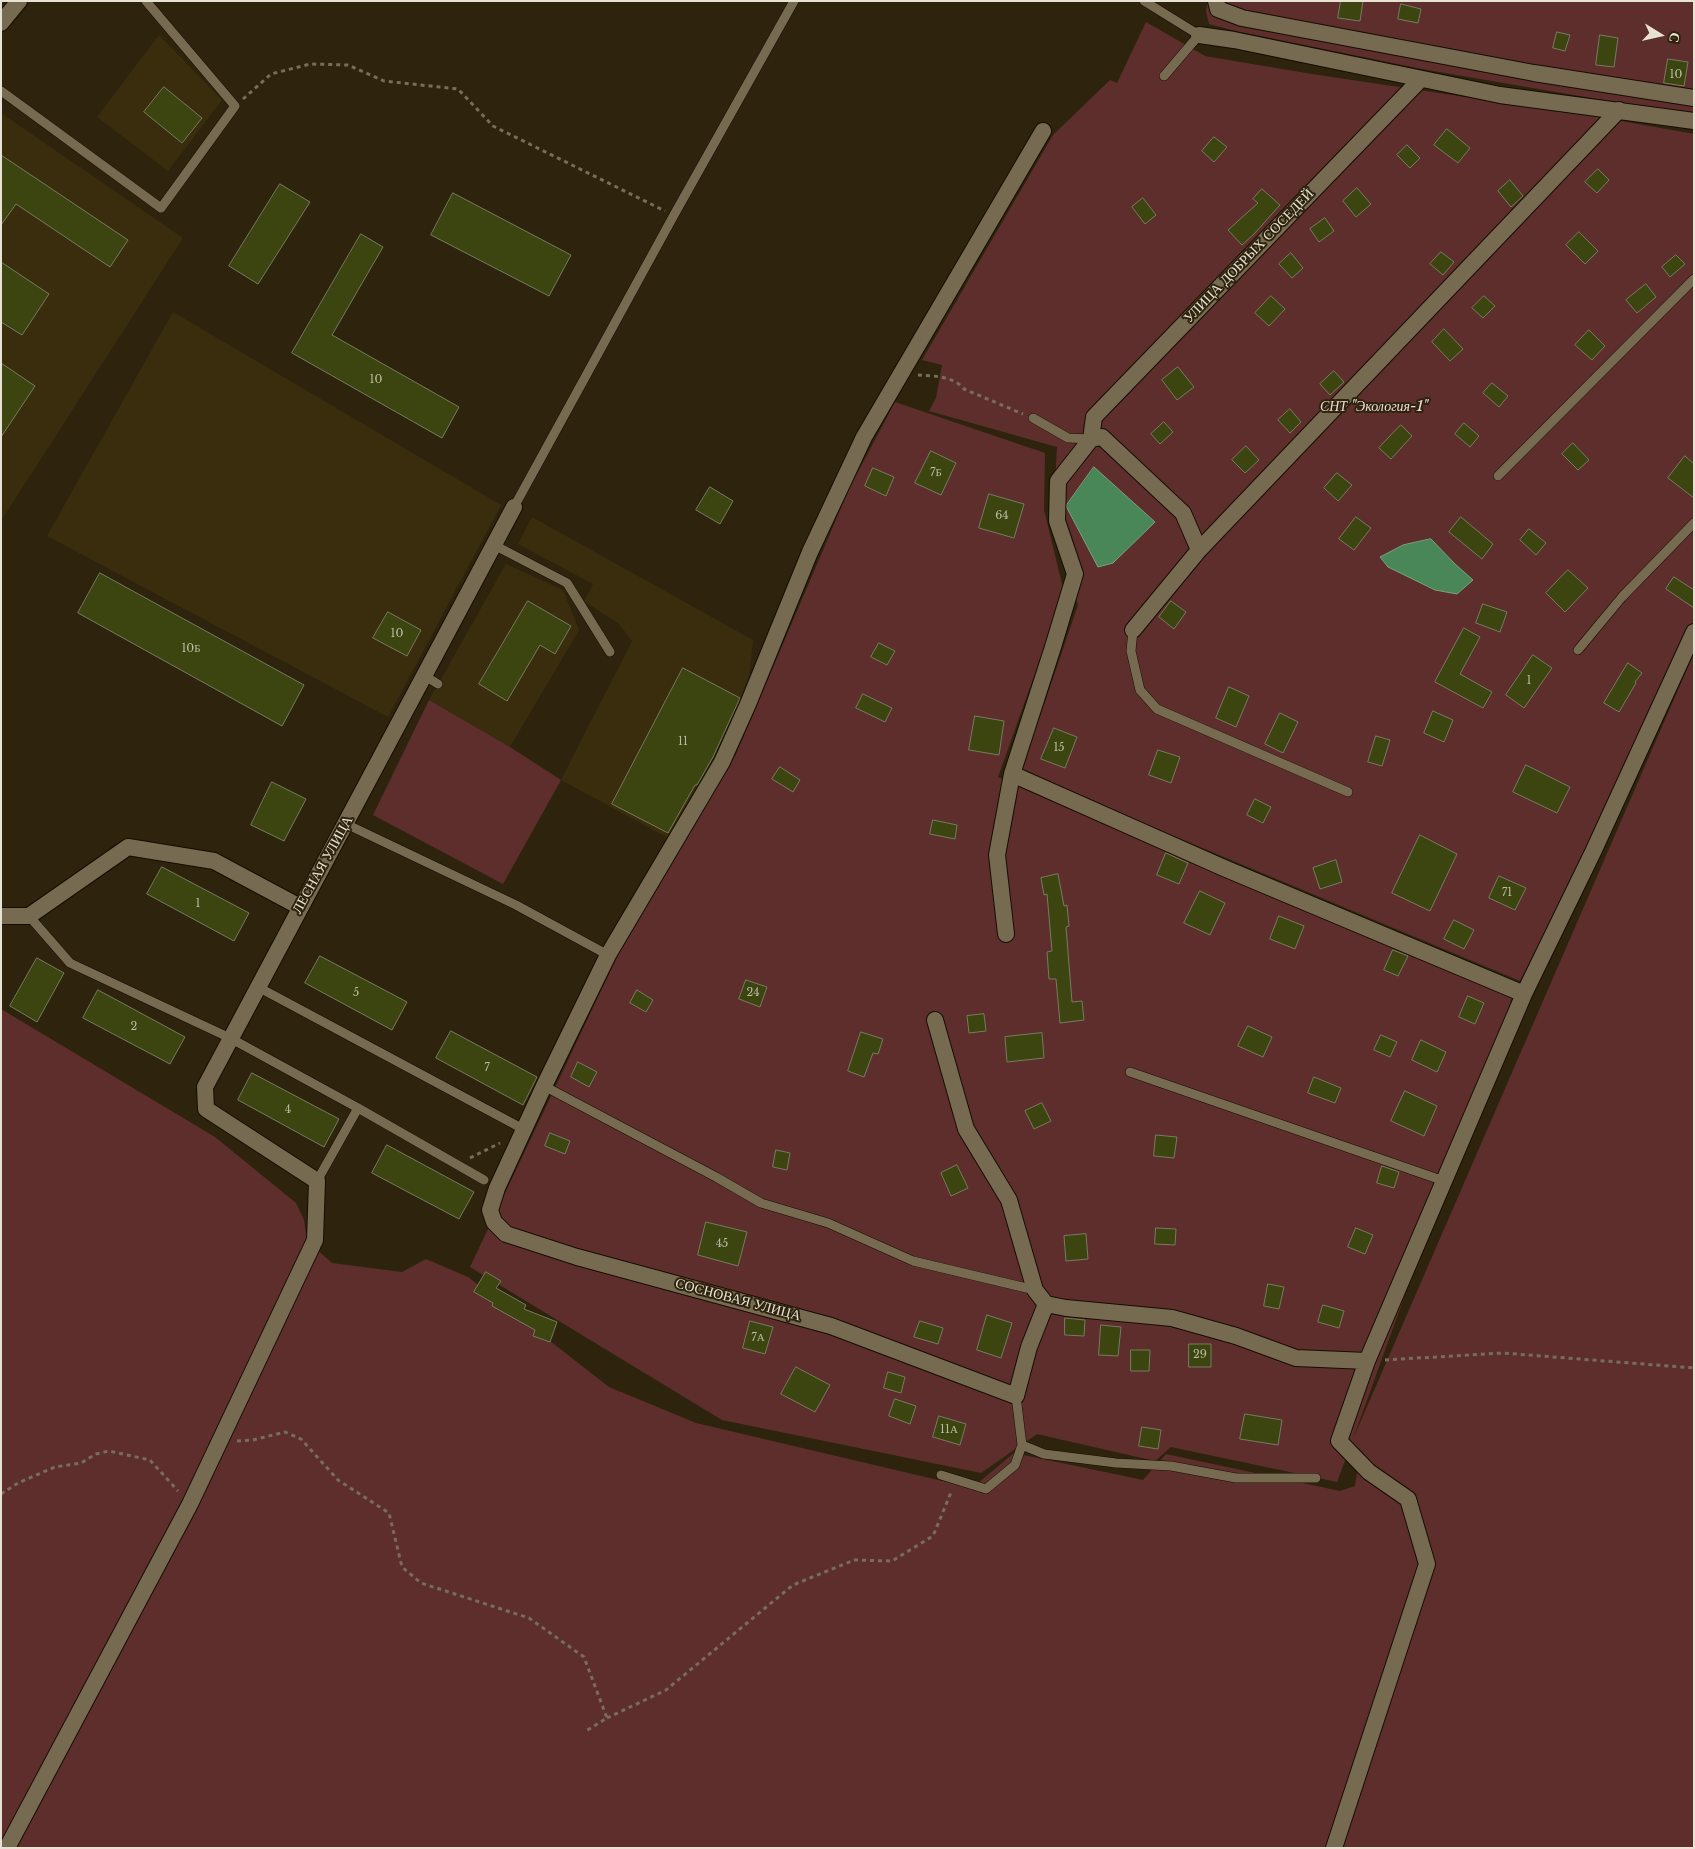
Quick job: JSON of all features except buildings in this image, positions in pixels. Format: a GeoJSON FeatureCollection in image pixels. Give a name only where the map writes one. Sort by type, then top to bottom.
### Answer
{"type":"FeatureCollection","features":[{"type":"Feature","properties":{"kind":"street"},"geometry":{"type":"LineString","coordinates":[[1,23],[19,1]]}},
{"type":"Feature","properties":{"kind":"street"},"geometry":{"type":"LineString","coordinates":[[1216,1],[1218,8],[1242,18],[1534,73],[1694,98]]}},
{"type":"Feature","properties":{"kind":"street"},"geometry":{"type":"LineString","coordinates":[[1199,35],[1234,40],[1420,80],[1500,95],[1694,121]]}},
{"type":"Feature","properties":{"kind":"street","name":"УЛИЦА ДОБРЫХ СОСЕДЕЙ"},"geometry":{"type":"LineString","coordinates":[[1091,439],[1094,416],[1420,80]]}},
{"type":"Feature","properties":{"kind":"street"},"geometry":{"type":"LineString","coordinates":[[1132,630],[1199,550],[1619,110]]}},
{"type":"Feature","properties":{"kind":"street"},"geometry":{"type":"LineString","coordinates":[[491,1184],[525,1130],[544,1086],[608,955],[722,762],[748,704],[814,543],[864,437],[1044,131]]}},
{"type":"Feature","properties":{"kind":"street"},"geometry":{"type":"LineString","coordinates":[[1006,934],[997,855],[1012,774],[1075,574],[1057,521],[1058,481],[1091,439],[1102,437],[1183,513],[1199,550]]}},
{"type":"Feature","properties":{"kind":"street","name":"ЛЕСНАЯ УЛИЦА"},"geometry":{"type":"LineString","coordinates":[[317,1181],[206,1109],[205,1087],[346,824],[431,680],[494,545],[514,507]]}},
{"type":"Feature","properties":{"kind":"street"},"geometry":{"type":"LineString","coordinates":[[1334,1848],[1426,1564],[1408,1499],[1369,1472],[1339,1441],[1367,1361],[1524,994],[1594,852],[1694,632]]}},
{"type":"Feature","properties":{"kind":"street"},"geometry":{"type":"LineString","coordinates":[[1012,774],[1224,868],[1524,994]]}},
{"type":"Feature","properties":{"kind":"street"},"geometry":{"type":"LineString","coordinates":[[1,916],[29,916],[128,847],[214,861],[300,907]]}},
{"type":"Feature","properties":{"kind":"street"},"geometry":{"type":"LineString","coordinates":[[935,1020],[966,1129],[1009,1200],[1036,1290],[1046,1304],[1066,1308],[1172,1318],[1236,1336],[1296,1358],[1367,1361]]}},
{"type":"Feature","properties":{"kind":"street"},"geometry":{"type":"LineString","coordinates":[[8,1848],[190,1504],[315,1240],[317,1181]]}},
{"type":"Feature","properties":{"kind":"street","name":"СОСНОВАЯ УЛИЦА"},"geometry":{"type":"LineString","coordinates":[[491,1184],[490,1210],[494,1222],[506,1234],[577,1258],[831,1326],[1016,1396]]}},
{"type":"Feature","properties":{"kind":"street"},"geometry":{"type":"LineString","coordinates":[[1016,1396],[1029,1347],[1046,1304]]}},
{"type":"Feature","properties":{"kind":"lane"},"geometry":{"type":"LineString","coordinates":[[1,91],[161,208],[235,106],[146,1]]}},
{"type":"Feature","properties":{"kind":"lane"},"geometry":{"type":"LineString","coordinates":[[514,507],[794,1]]}},
{"type":"Feature","properties":{"kind":"lane"},"geometry":{"type":"LineString","coordinates":[[1144,1],[1199,35],[1164,76]]}},
{"type":"Feature","properties":{"kind":"lane"},"geometry":{"type":"LineString","coordinates":[[1498,476],[1694,279]]}},
{"type":"Feature","properties":{"kind":"lane"},"geometry":{"type":"LineString","coordinates":[[1033,418],[1068,438],[1091,439]]}},
{"type":"Feature","properties":{"kind":"lane"},"geometry":{"type":"LineString","coordinates":[[1578,650],[1622,597],[1694,523]]}},
{"type":"Feature","properties":{"kind":"lane"},"geometry":{"type":"LineString","coordinates":[[494,545],[567,583],[610,652]]}},
{"type":"Feature","properties":{"kind":"lane"},"geometry":{"type":"LineString","coordinates":[[1132,630],[1131,651],[1140,690],[1157,709],[1348,792]]}},
{"type":"Feature","properties":{"kind":"lane"},"geometry":{"type":"LineString","coordinates":[[346,824],[516,905],[608,955]]}},
{"type":"Feature","properties":{"kind":"lane"},"geometry":{"type":"LineString","coordinates":[[29,916],[70,963],[230,1038],[491,1184]]}},
{"type":"Feature","properties":{"kind":"lane"},"geometry":{"type":"LineString","coordinates":[[258,987],[525,1130]]}},
{"type":"Feature","properties":{"kind":"lane"},"geometry":{"type":"LineString","coordinates":[[1130,1072],[1444,1181]]}},
{"type":"Feature","properties":{"kind":"lane"},"geometry":{"type":"LineString","coordinates":[[544,1086],[716,1177],[761,1203],[828,1223],[913,1261],[1036,1290]]}},
{"type":"Feature","properties":{"kind":"lane"},"geometry":{"type":"LineString","coordinates":[[317,1181],[358,1108]]}},
{"type":"Feature","properties":{"kind":"lane"},"geometry":{"type":"LineString","coordinates":[[941,1475],[986,1488],[1015,1465],[1022,1445],[1016,1396]]}},
{"type":"Feature","properties":{"kind":"lane"},"geometry":{"type":"LineString","coordinates":[[1022,1445],[1044,1454],[1116,1463],[1170,1466],[1236,1478],[1316,1478]]}},
{"type":"Feature","properties":{"kind":"path"},"geometry":{"type":"LineString","coordinates":[[235,106],[271,74],[310,64],[348,65],[384,81],[458,89],[493,126],[674,215]]}},
{"type":"Feature","properties":{"kind":"path"},"geometry":{"type":"LineString","coordinates":[[900,374],[940,376],[959,383],[964,389],[1033,418]]}},
{"type":"Feature","properties":{"kind":"path"},"geometry":{"type":"LineString","coordinates":[[457,1164],[525,1130]]}},
{"type":"Feature","properties":{"kind":"path"},"geometry":{"type":"LineString","coordinates":[[1367,1361],[1503,1354],[1694,1368]]}},
{"type":"Feature","properties":{"kind":"path"},"geometry":{"type":"LineString","coordinates":[[222,1438],[236,1441],[253,1440],[286,1432],[301,1439],[338,1480],[389,1513],[402,1568],[421,1583],[529,1618],[584,1657],[607,1718]]}},
{"type":"Feature","properties":{"kind":"path"},"geometry":{"type":"LineString","coordinates":[[1,1494],[18,1483],[55,1467],[81,1463],[96,1454],[109,1451],[150,1460],[190,1504]]}},
{"type":"Feature","properties":{"kind":"path"},"geometry":{"type":"LineString","coordinates":[[586,1731],[607,1718],[666,1690],[793,1585],[854,1560],[892,1561],[932,1536],[956,1480]]}},
{"type":"Feature","properties":{"kind":"shaded area"},"geometry":{"type":"Polygon","coordinates":[[[159,35],[222,100],[168,171],[97,117],[159,35]]]}},
{"type":"Feature","properties":{"kind":"shaded area"},"geometry":{"type":"Polygon","coordinates":[[[1,113],[183,238],[1,521],[1,113]]]}},
{"type":"Feature","properties":{"kind":"shaded area"},"geometry":{"type":"Polygon","coordinates":[[[173,312],[501,505],[388,717],[47,536],[173,312]]]}},
{"type":"Feature","properties":{"kind":"shaded area"},"geometry":{"type":"Polygon","coordinates":[[[1094,467],[1155,522],[1113,563],[1098,567],[1066,506],[1094,467]]]}},
{"type":"Feature","properties":{"kind":"shaded area"},"geometry":{"type":"Polygon","coordinates":[[[532,517],[753,640],[747,698],[672,840],[561,780],[632,641],[619,624],[584,601],[593,584],[518,544],[532,517]]]}},
{"type":"Feature","properties":{"kind":"shaded area"},"geometry":{"type":"Polygon","coordinates":[[[1431,539],[1473,580],[1457,594],[1435,590],[1388,567],[1380,557],[1403,545],[1431,539]]]}},
{"type":"Feature","properties":{"kind":"shaded area"},"geometry":{"type":"Polygon","coordinates":[[[506,564],[563,590],[579,630],[510,747],[429,700],[506,564]]]}},
{"type":"Feature","properties":{"kind":"green space"},"geometry":{"type":"Polygon","coordinates":[[[1208,1],[1694,1],[1694,113],[1597,99],[1422,69],[1236,31],[1209,24],[1206,11],[1208,1]]]}},
{"type":"Feature","properties":{"kind":"green space","name":"СНТ \"Экология-1\""},"geometry":{"type":"Polygon","coordinates":[[[1146,22],[1205,56],[1599,117],[1694,134],[1694,643],[1520,981],[1021,772],[1078,605],[1053,524],[1057,447],[929,411],[936,398],[942,365],[922,360],[1053,135],[1110,80],[1117,83],[1146,22]]]}},
{"type":"Feature","properties":{"kind":"green space"},"geometry":{"type":"Polygon","coordinates":[[[895,402],[1045,453],[1044,510],[1064,592],[998,777],[1512,998],[1353,1439],[1694,653],[1694,1848],[1,1848],[1,1009],[215,1137],[296,1203],[304,1220],[307,1241],[332,1263],[402,1272],[426,1259],[468,1277],[609,1387],[696,1423],[972,1488],[1014,1453],[1143,1480],[1166,1454],[1340,1491],[1355,1486],[1359,1459],[1352,1442],[1337,1482],[1171,1447],[1155,1461],[1037,1434],[981,1473],[722,1420],[470,1267],[626,938],[736,754],[850,487],[895,402]]]}},
{"type":"Feature","properties":{"kind":"green space"},"geometry":{"type":"Polygon","coordinates":[[[429,700],[510,747],[561,780],[503,884],[373,815],[429,700]]]}}]}
